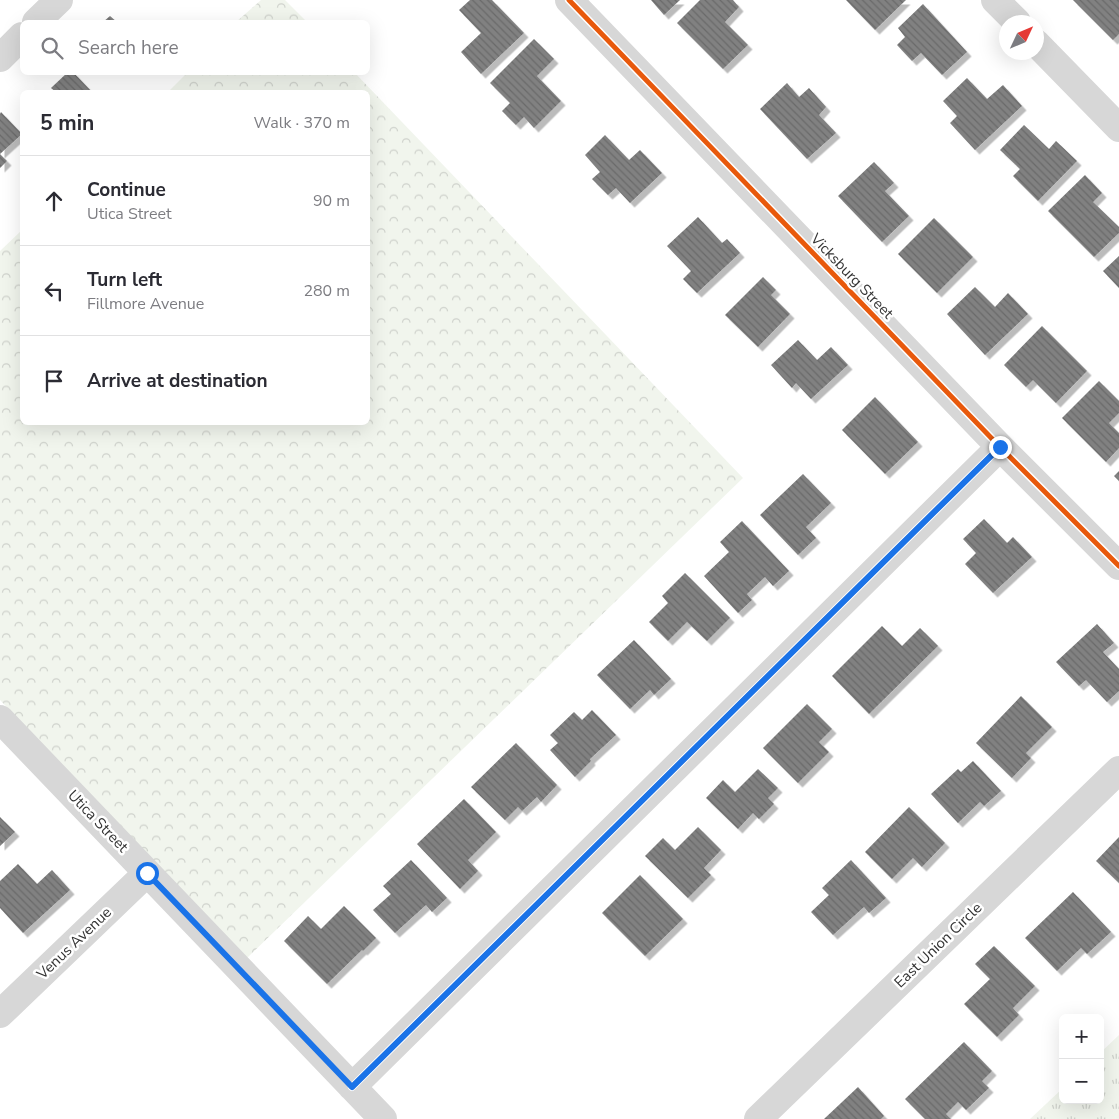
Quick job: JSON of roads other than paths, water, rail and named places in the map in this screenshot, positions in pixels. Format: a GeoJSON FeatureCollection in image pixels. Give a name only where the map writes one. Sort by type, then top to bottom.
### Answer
{"type":"FeatureCollection","features":[{"type":"Feature","properties":{"kind":"street"},"geometry":{"type":"LineString","coordinates":[[38,20],[59,0]]}},
{"type":"Feature","properties":{"kind":"street","name":"Vicksburg Street"},"geometry":{"type":"LineString","coordinates":[[569,0],[1000,447],[1119,566]]}},
{"type":"Feature","properties":{"kind":"street"},"geometry":{"type":"LineString","coordinates":[[995,0],[1010,15]]}},
{"type":"Feature","properties":{"kind":"street"},"geometry":{"type":"LineString","coordinates":[[0,58],[20,38]]}},
{"type":"Feature","properties":{"kind":"street"},"geometry":{"type":"LineString","coordinates":[[1044,50],[1119,128]]}},
{"type":"Feature","properties":{"kind":"street"},"geometry":{"type":"LineString","coordinates":[[352,1087],[1000,447]]}},
{"type":"Feature","properties":{"kind":"street","name":"Utica Street"},"geometry":{"type":"LineString","coordinates":[[0,719],[383,1119]]}},
{"type":"Feature","properties":{"kind":"street","name":"East Union Circle"},"geometry":{"type":"LineString","coordinates":[[758,1119],[1119,770]]}},
{"type":"Feature","properties":{"kind":"street","name":"Venus Avenue"},"geometry":{"type":"LineString","coordinates":[[0,1014],[147,873]]}}]}
